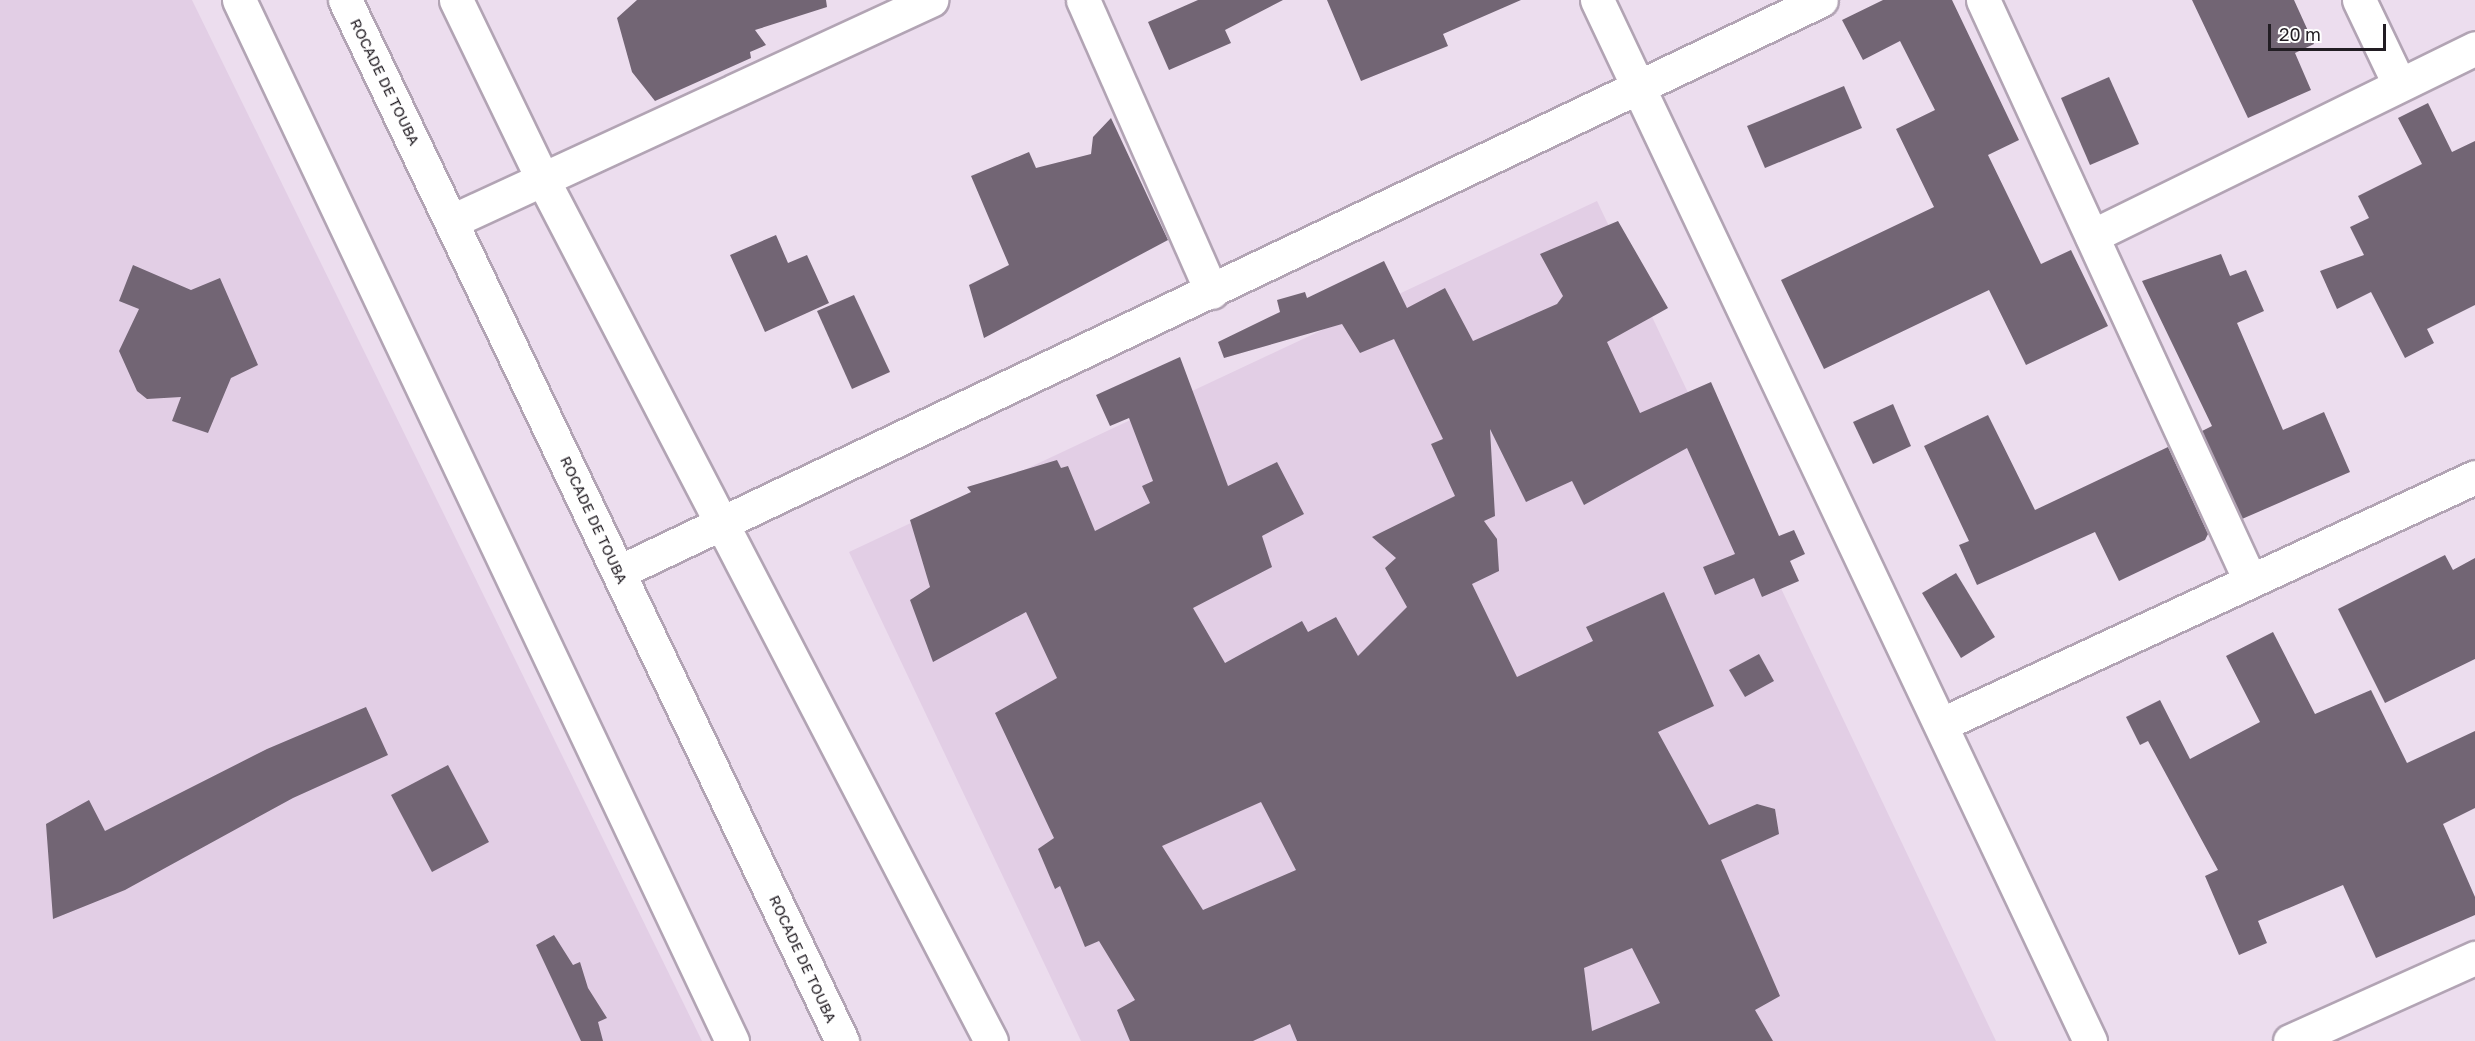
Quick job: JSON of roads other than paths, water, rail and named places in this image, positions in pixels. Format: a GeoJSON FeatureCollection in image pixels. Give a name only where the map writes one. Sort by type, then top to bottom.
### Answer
{"type":"FeatureCollection","features":[{"type":"Feature","properties":{"kind":"street"},"geometry":{"type":"LineString","coordinates":[[239,0],[732,1041]]}},
{"type":"Feature","properties":{"kind":"street","name":"ROCADE DE TOUBA"},"geometry":{"type":"LineString","coordinates":[[345,0],[842,1041]]}},
{"type":"Feature","properties":{"kind":"street"},"geometry":{"type":"LineString","coordinates":[[456,0],[544,182],[991,1041]]}},
{"type":"Feature","properties":{"kind":"street"},"geometry":{"type":"LineString","coordinates":[[452,221],[544,182],[874,12],[931,0]]}},
{"type":"Feature","properties":{"kind":"street"},"geometry":{"type":"LineString","coordinates":[[1083,0],[1212,292]]}},
{"type":"Feature","properties":{"kind":"street"},"geometry":{"type":"LineString","coordinates":[[1598,0],[1638,90],[1942,724],[2090,1041]]}},
{"type":"Feature","properties":{"kind":"street"},"geometry":{"type":"LineString","coordinates":[[619,572],[720,519],[1212,292],[1638,90],[1821,0]]}},
{"type":"Feature","properties":{"kind":"street"},"geometry":{"type":"LineString","coordinates":[[1983,0],[2249,578]]}},
{"type":"Feature","properties":{"kind":"street"},"geometry":{"type":"LineString","coordinates":[[2359,0],[2399,84]]}},
{"type":"Feature","properties":{"kind":"street"},"geometry":{"type":"LineString","coordinates":[[2092,236],[2475,48]]}},
{"type":"Feature","properties":{"kind":"street"},"geometry":{"type":"LineString","coordinates":[[1942,724],[2249,578],[2475,477]]}},
{"type":"Feature","properties":{"kind":"street"},"geometry":{"type":"LineString","coordinates":[[2290,1041],[2475,958]]}}]}
